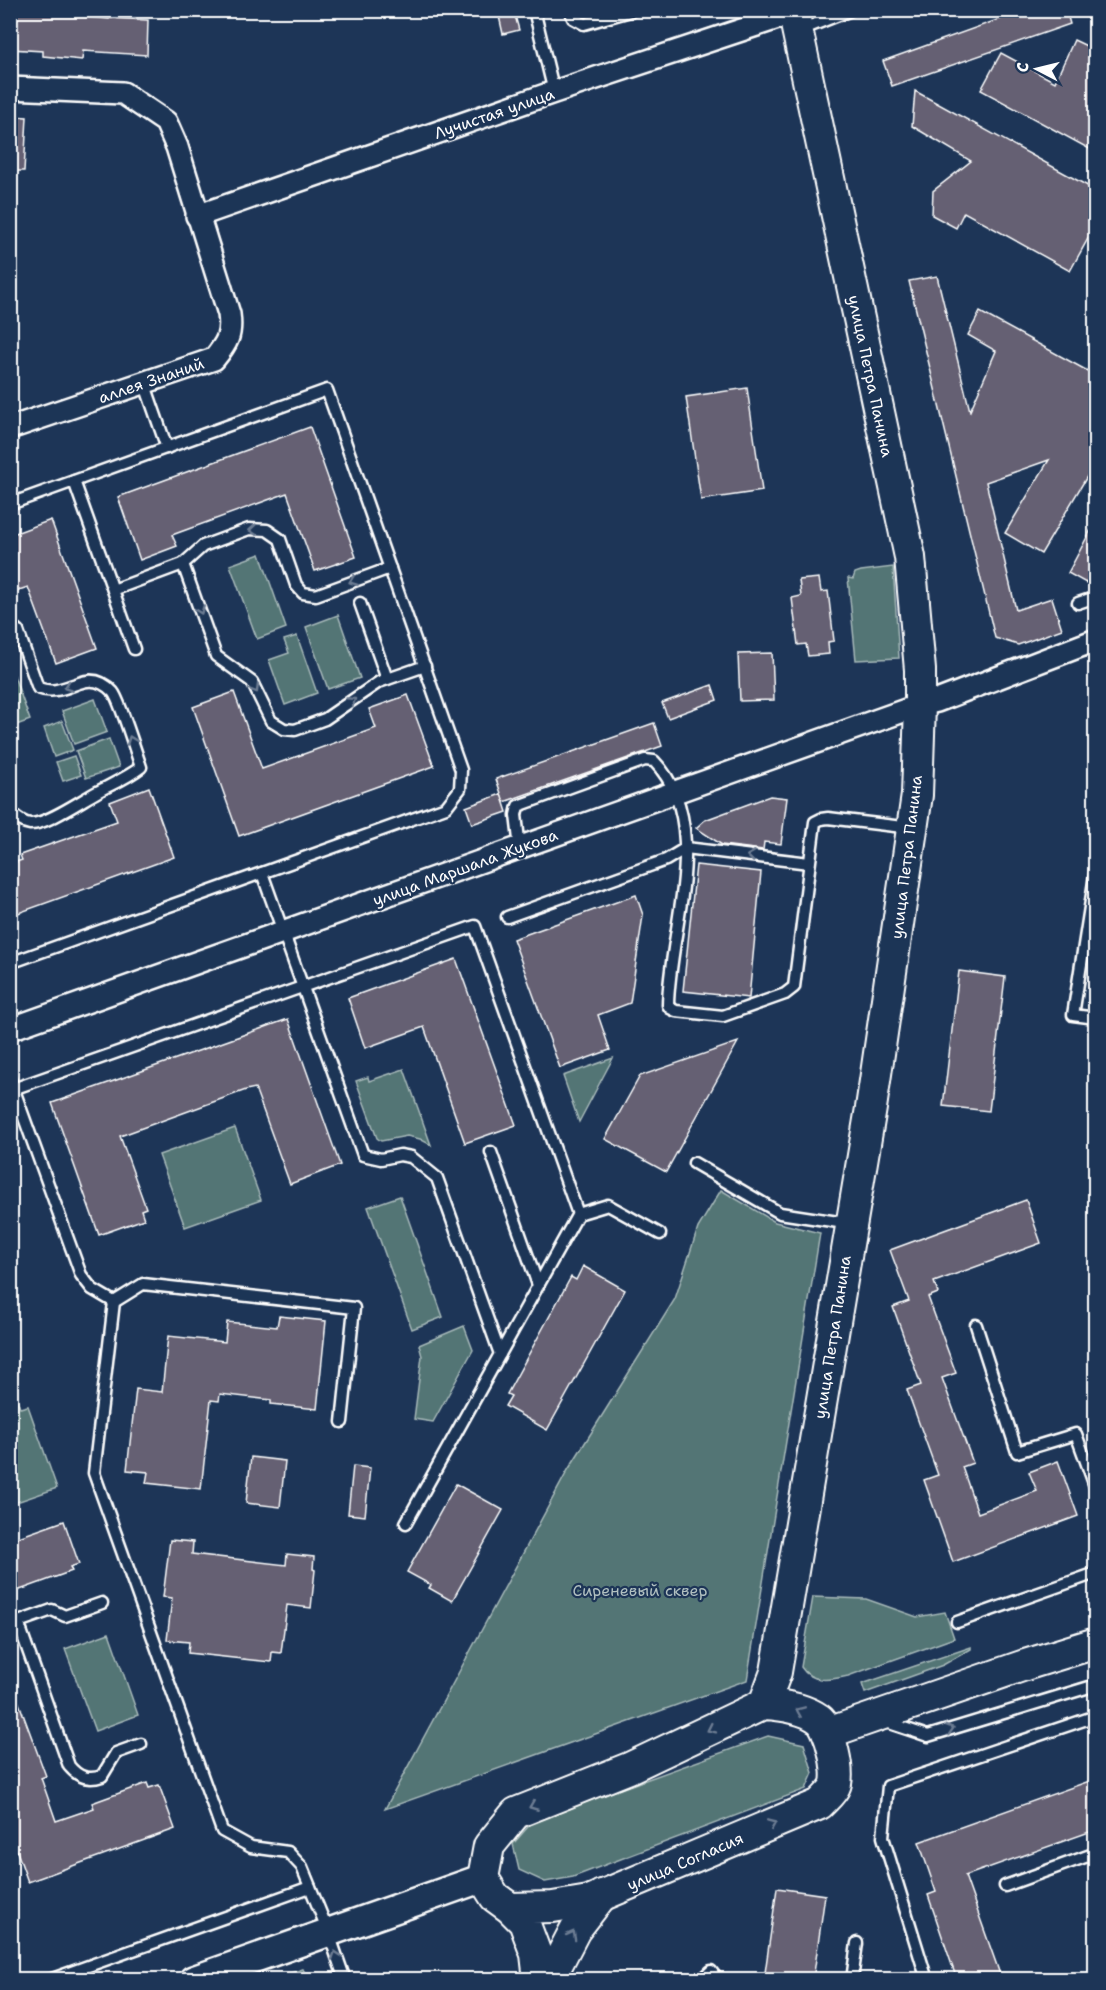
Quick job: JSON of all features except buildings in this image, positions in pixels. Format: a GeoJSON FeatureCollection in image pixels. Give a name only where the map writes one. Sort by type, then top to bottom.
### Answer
{"type":"FeatureCollection","features":[{"type":"Feature","properties":{"kind":"main road","name":"улица Петра Панина"},"geometry":{"type":"LineString","coordinates":[[764,1704],[776,1672],[871,1108],[912,828],[916,795],[920,705],[920,670],[909,557],[794,18]]}},
{"type":"Feature","properties":{"kind":"main road"},"geometry":{"type":"LineString","coordinates":[[539,1980],[536,1954],[524,1922],[495,1897],[483,1878],[489,1846],[516,1813],[629,1768],[764,1704],[787,1706],[820,1719],[828,1733],[1095,1643]]}},
{"type":"Feature","properties":{"kind":"main road","name":"улица Согласия"},"geometry":{"type":"LineString","coordinates":[[510,1908],[553,1907],[589,1900],[819,1804],[835,1786],[838,1773],[828,1733]]}},
{"type":"Feature","properties":{"kind":"main road"},"geometry":{"type":"LineString","coordinates":[[549,1980],[575,1930],[602,1895]]}},
{"type":"Feature","properties":{"kind":"street","name":"Лучистая улица"},"geometry":{"type":"LineString","coordinates":[[197,216],[554,92],[794,18]]}},
{"type":"Feature","properties":{"kind":"street","name":"аллея Знаний"},"geometry":{"type":"LineString","coordinates":[[10,87],[123,93],[166,122],[177,147],[231,326],[226,343],[213,359],[10,428]]}},
{"type":"Feature","properties":{"kind":"street","name":"улица Маршала Жукова"},"geometry":{"type":"LineString","coordinates":[[10,1029],[920,705],[937,701],[1095,640]]}},
{"type":"Feature","properties":{"kind":"street"},"geometry":{"type":"LineString","coordinates":[[193,1980],[483,1878]]}},
{"type":"Feature","properties":{"kind":"lane"},"geometry":{"type":"LineString","coordinates":[[534,10],[554,92]]}},
{"type":"Feature","properties":{"kind":"lane"},"geometry":{"type":"LineString","coordinates":[[570,10],[573,18],[584,24],[634,10]]}},
{"type":"Feature","properties":{"kind":"lane"},"geometry":{"type":"LineString","coordinates":[[794,18],[850,10]]}},
{"type":"Feature","properties":{"kind":"lane"},"geometry":{"type":"LineString","coordinates":[[144,382],[168,448]]}},
{"type":"Feature","properties":{"kind":"lane"},"geometry":{"type":"LineString","coordinates":[[10,504],[327,390],[460,766],[460,789],[446,807],[10,963]]}},
{"type":"Feature","properties":{"kind":"lane"},"geometry":{"type":"LineString","coordinates":[[74,481],[134,649]]}},
{"type":"Feature","properties":{"kind":"lane"},"geometry":{"type":"LineString","coordinates":[[113,590],[183,564],[203,546],[249,529],[267,530],[280,539],[296,585],[303,593],[316,595],[390,568]]}},
{"type":"Feature","properties":{"kind":"lane"},"geometry":{"type":"LineString","coordinates":[[183,564],[216,656],[252,682],[272,721],[284,729],[295,730],[325,719],[379,682],[425,666]]}},
{"type":"Feature","properties":{"kind":"lane"},"geometry":{"type":"LineString","coordinates":[[1078,603],[1095,597]]}},
{"type":"Feature","properties":{"kind":"lane"},"geometry":{"type":"LineString","coordinates":[[360,603],[387,679]]}},
{"type":"Feature","properties":{"kind":"lane"},"geometry":{"type":"LineString","coordinates":[[10,624],[18,631],[38,688],[58,691],[88,680],[101,682],[115,693],[141,767],[130,776],[97,792],[65,812],[32,824],[19,820],[10,812]]}},
{"type":"Feature","properties":{"kind":"lane"},"geometry":{"type":"LineString","coordinates":[[520,848],[516,815],[518,806],[645,760],[650,759],[657,764],[675,792],[686,849],[668,1005],[676,1011],[723,1016],[790,991],[795,980],[815,822],[821,819],[912,828]]}},
{"type":"Feature","properties":{"kind":"lane"},"geometry":{"type":"LineString","coordinates":[[507,917],[666,860],[686,849],[809,863]]}},
{"type":"Feature","properties":{"kind":"lane"},"geometry":{"type":"LineString","coordinates":[[1095,868],[1073,1015],[1095,1018]]}},
{"type":"Feature","properties":{"kind":"lane"},"geometry":{"type":"LineString","coordinates":[[262,873],[363,1155],[381,1159],[400,1155],[411,1157],[437,1178],[500,1354]]}},
{"type":"Feature","properties":{"kind":"lane"},"geometry":{"type":"LineString","coordinates":[[114,1302],[92,1289],[81,1275],[12,1086],[475,926],[578,1214]]}},
{"type":"Feature","properties":{"kind":"lane"},"geometry":{"type":"LineString","coordinates":[[491,1152],[538,1285]]}},
{"type":"Feature","properties":{"kind":"lane"},"geometry":{"type":"LineString","coordinates":[[694,1163],[780,1212],[851,1224]]}},
{"type":"Feature","properties":{"kind":"lane"},"geometry":{"type":"LineString","coordinates":[[406,1523],[578,1214],[608,1205],[660,1234]]}},
{"type":"Feature","properties":{"kind":"lane"},"geometry":{"type":"LineString","coordinates":[[114,1302],[143,1284],[354,1308],[342,1422]]}},
{"type":"Feature","properties":{"kind":"lane"},"geometry":{"type":"LineString","coordinates":[[114,1302],[94,1473],[222,1831],[251,1847],[288,1852],[302,1867],[345,1980]]}},
{"type":"Feature","properties":{"kind":"lane"},"geometry":{"type":"LineString","coordinates":[[976,1325],[1017,1452],[1076,1434],[1095,1489]]}},
{"type":"Feature","properties":{"kind":"lane"},"geometry":{"type":"LineString","coordinates":[[957,1622],[1095,1574]]}},
{"type":"Feature","properties":{"kind":"lane"},"geometry":{"type":"LineString","coordinates":[[102,1603],[65,1616],[52,1610],[14,1623],[69,1766],[74,1772],[86,1779],[102,1776],[116,1753],[141,1744]]}},
{"type":"Feature","properties":{"kind":"lane"},"geometry":{"type":"LineString","coordinates":[[874,1718],[928,1736],[1095,1685]]}},
{"type":"Feature","properties":{"kind":"lane"},"geometry":{"type":"LineString","coordinates":[[927,1980],[883,1837],[888,1786],[1095,1716]]}},
{"type":"Feature","properties":{"kind":"lane"},"geometry":{"type":"LineString","coordinates":[[1005,1886],[1095,1853]]}},
{"type":"Feature","properties":{"kind":"lane"},"geometry":{"type":"LineString","coordinates":[[49,1980],[310,1887]]}},
{"type":"Feature","properties":{"kind":"lane"},"geometry":{"type":"LineString","coordinates":[[852,1980],[857,1943]]}},
{"type":"Feature","properties":{"kind":"lane"},"geometry":{"type":"LineString","coordinates":[[702,1980],[711,1971],[718,1980]]}},
{"type":"Feature","properties":{"kind":"green space"},"geometry":{"type":"Polygon","coordinates":[[[260,554],[286,628],[257,639],[230,565],[260,554]]]}},
{"type":"Feature","properties":{"kind":"green space"},"geometry":{"type":"Polygon","coordinates":[[[893,567],[899,658],[856,660],[848,578],[853,579],[855,573],[861,571],[893,567]]]}},
{"type":"Feature","properties":{"kind":"green space"},"geometry":{"type":"Polygon","coordinates":[[[338,615],[360,678],[328,689],[306,627],[338,615]]]}},
{"type":"Feature","properties":{"kind":"green space"},"geometry":{"type":"Polygon","coordinates":[[[297,636],[317,693],[285,705],[269,660],[289,653],[284,640],[297,636]]]}},
{"type":"Feature","properties":{"kind":"green space"},"geometry":{"type":"Polygon","coordinates":[[[10,665],[30,720],[11,727],[10,727],[10,665]]]}},
{"type":"Feature","properties":{"kind":"green space"},"geometry":{"type":"Polygon","coordinates":[[[95,699],[107,732],[74,744],[62,711],[95,699]]]}},
{"type":"Feature","properties":{"kind":"green space"},"geometry":{"type":"Polygon","coordinates":[[[62,721],[73,750],[54,757],[44,728],[62,721]]]}},
{"type":"Feature","properties":{"kind":"green space"},"geometry":{"type":"Polygon","coordinates":[[[109,739],[119,767],[86,778],[76,751],[109,739]]]}},
{"type":"Feature","properties":{"kind":"green space"},"geometry":{"type":"Polygon","coordinates":[[[74,756],[81,775],[63,781],[56,762],[74,756]]]}},
{"type":"Feature","properties":{"kind":"green space"},"geometry":{"type":"Polygon","coordinates":[[[613,1058],[579,1122],[563,1076],[613,1058]]]}},
{"type":"Feature","properties":{"kind":"green space"},"geometry":{"type":"Polygon","coordinates":[[[404,1069],[431,1145],[407,1136],[381,1141],[377,1138],[356,1081],[368,1077],[369,1081],[404,1069]]]}},
{"type":"Feature","properties":{"kind":"green space"},"geometry":{"type":"Polygon","coordinates":[[[235,1128],[261,1200],[185,1227],[159,1155],[235,1128]]]}},
{"type":"Feature","properties":{"kind":"green space","name":"Сиреневый сквер"},"geometry":{"type":"Polygon","coordinates":[[[721,1190],[775,1222],[820,1233],[747,1680],[385,1809],[568,1470],[675,1299],[698,1228],[721,1190]]]}},
{"type":"Feature","properties":{"kind":"green space"},"geometry":{"type":"Polygon","coordinates":[[[400,1196],[443,1317],[412,1329],[368,1207],[400,1196]]]}},
{"type":"Feature","properties":{"kind":"green space"},"geometry":{"type":"Polygon","coordinates":[[[464,1326],[473,1350],[433,1422],[414,1419],[422,1356],[419,1345],[464,1326]]]}},
{"type":"Feature","properties":{"kind":"green space"},"geometry":{"type":"Polygon","coordinates":[[[10,1382],[20,1408],[28,1406],[57,1488],[11,1504],[10,1382]]]}},
{"type":"Feature","properties":{"kind":"green space"},"geometry":{"type":"Polygon","coordinates":[[[813,1597],[866,1599],[917,1617],[945,1612],[954,1638],[848,1676],[829,1679],[816,1678],[801,1667],[813,1597]]]}},
{"type":"Feature","properties":{"kind":"green space"},"geometry":{"type":"Polygon","coordinates":[[[109,1633],[138,1715],[95,1731],[65,1649],[109,1633]]]}},
{"type":"Feature","properties":{"kind":"green space"},"geometry":{"type":"Polygon","coordinates":[[[971,1647],[943,1665],[865,1693],[862,1684],[971,1647]]]}},
{"type":"Feature","properties":{"kind":"green space"},"geometry":{"type":"Polygon","coordinates":[[[768,1736],[804,1744],[813,1773],[806,1789],[573,1877],[545,1882],[519,1870],[513,1844],[534,1820],[768,1736]]]}},
{"type":"Feature","properties":{"kind":"green space"},"geometry":{"type":"Polygon","coordinates":[[[303,1969],[308,1979],[273,1979],[303,1969]]]}}]}
